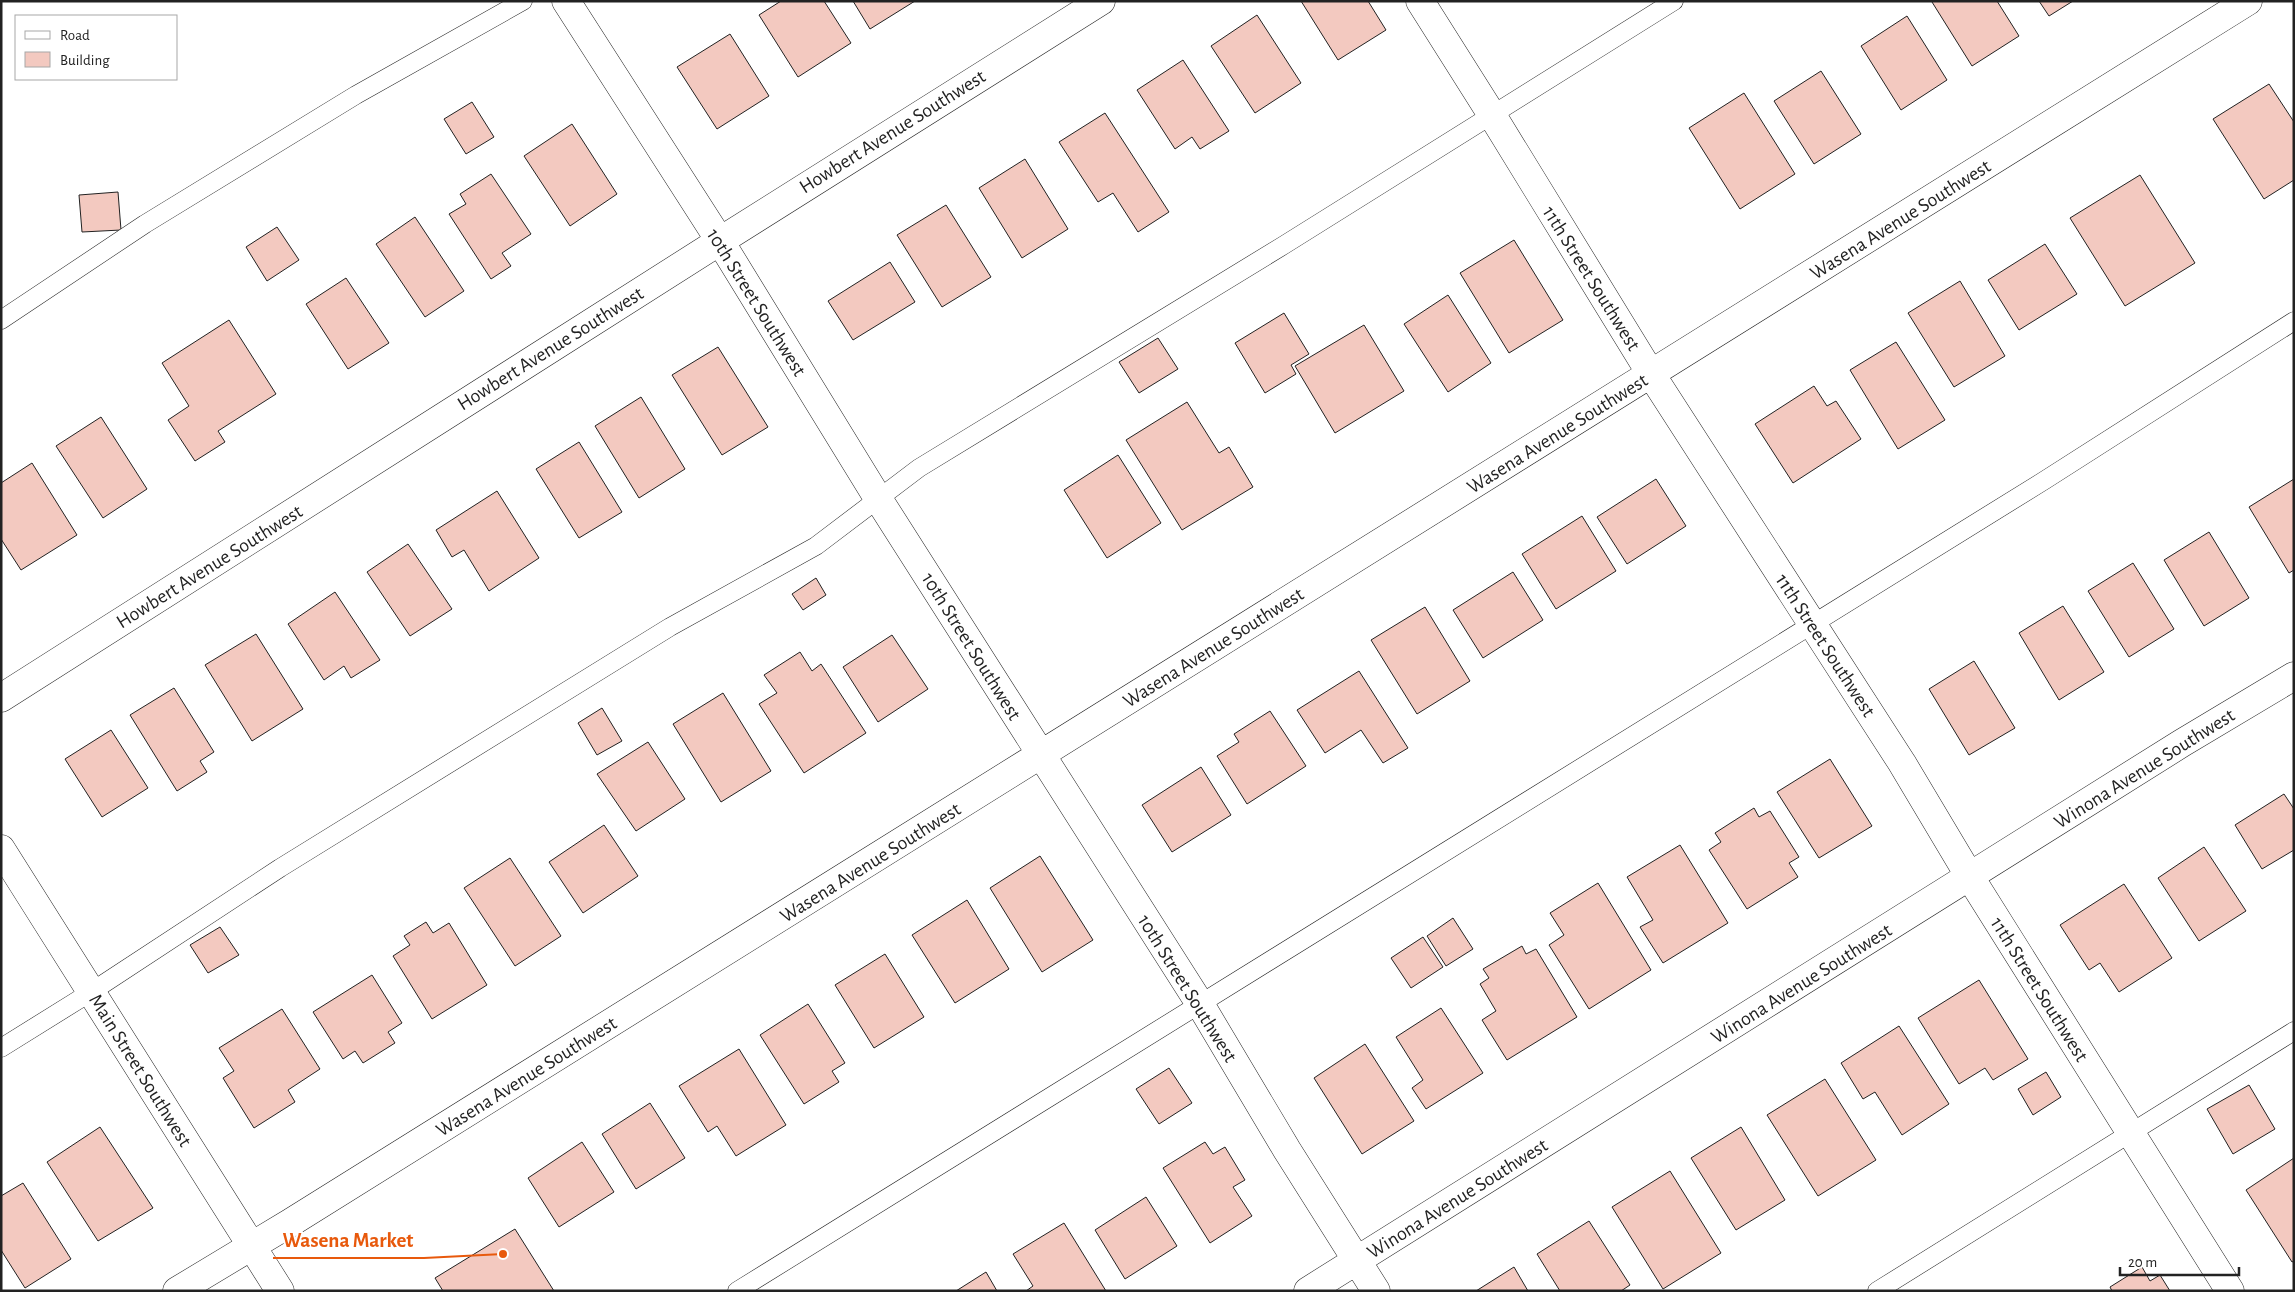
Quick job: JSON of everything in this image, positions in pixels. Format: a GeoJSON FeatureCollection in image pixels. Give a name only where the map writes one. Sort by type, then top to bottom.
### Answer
{"type":"FeatureCollection","features":[{"type":"Feature","properties":{"kind":"street","name":"10th Street Southwest"},"geometry":{"type":"LineString","coordinates":[[566,1],[720,241],[879,500],[1200,1004],[1287,1150],[1376,1291]]}},
{"type":"Feature","properties":{"kind":"street","name":"Howbert Avenue Southwest"},"geometry":{"type":"LineString","coordinates":[[1,698],[1101,1]]}},
{"type":"Feature","properties":{"kind":"street","name":"11th Street Southwest"},"geometry":{"type":"LineString","coordinates":[[1420,1],[1651,374],[1902,763],[1970,877],[2230,1291]]}},
{"type":"Feature","properties":{"kind":"street","name":"Wasena Avenue Southwest"},"geometry":{"type":"LineString","coordinates":[[177,1291],[1041,755],[2248,1]]}},
{"type":"Feature","properties":{"kind":"street","name":"Winona Avenue Southwest"},"geometry":{"type":"LineString","coordinates":[[1308,1291],[2182,743],[2294,676]]}},
{"type":"Feature","properties":{"kind":"street","name":"Main Street Southwest"},"geometry":{"type":"LineString","coordinates":[[1,850],[280,1291]]}},
{"type":"Feature","properties":{"kind":"lane"},"geometry":{"type":"LineString","coordinates":[[1,320],[145,224],[339,105],[523,1]]}},
{"type":"Feature","properties":{"kind":"lane"},"geometry":{"type":"LineString","coordinates":[[1,1048],[92,992],[280,868],[662,632],[816,546],[919,468],[1293,240],[1674,1]]}},
{"type":"Feature","properties":{"kind":"lane"},"geometry":{"type":"LineString","coordinates":[[737,1291],[2045,480],[2294,321]]}},
{"type":"Feature","properties":{"kind":"lane"},"geometry":{"type":"LineString","coordinates":[[1877,1291],[2294,1031]]}},
{"type":"Feature","properties":{"kind":"building"},"geometry":{"type":"Polygon","coordinates":[[[781,1],[824,1],[851,43],[798,77],[759,15],[781,1]]]}},
{"type":"Feature","properties":{"kind":"building"},"geometry":{"type":"Polygon","coordinates":[[[853,1],[915,1],[870,29],[853,1]]]}},
{"type":"Feature","properties":{"kind":"building"},"geometry":{"type":"Polygon","coordinates":[[[1301,1],[1368,1],[1386,30],[1338,60],[1301,1]]]}},
{"type":"Feature","properties":{"kind":"building"},"geometry":{"type":"Polygon","coordinates":[[[1933,1],[1997,1],[2019,36],[1972,66],[1933,1]]]}},
{"type":"Feature","properties":{"kind":"building"},"geometry":{"type":"Polygon","coordinates":[[[2039,1],[2073,1],[2049,16],[2039,1]]]}},
{"type":"Feature","properties":{"kind":"building"},"geometry":{"type":"Polygon","coordinates":[[[1257,15],[1301,83],[1255,113],[1211,46],[1257,15]]]}},
{"type":"Feature","properties":{"kind":"building"},"geometry":{"type":"Polygon","coordinates":[[[1907,16],[1947,80],[1901,110],[1861,46],[1907,16]]]}},
{"type":"Feature","properties":{"kind":"building"},"geometry":{"type":"Polygon","coordinates":[[[730,34],[769,96],[717,129],[677,67],[730,34]]]}},
{"type":"Feature","properties":{"kind":"building"},"geometry":{"type":"Polygon","coordinates":[[[1183,60],[1229,131],[1200,149],[1192,137],[1175,149],[1137,90],[1183,60]]]}},
{"type":"Feature","properties":{"kind":"building"},"geometry":{"type":"Polygon","coordinates":[[[1821,71],[1861,134],[1814,164],[1774,101],[1821,71]]]}},
{"type":"Feature","properties":{"kind":"building"},"geometry":{"type":"Polygon","coordinates":[[[2269,84],[2294,122],[2294,180],[2264,199],[2213,119],[2269,84]]]}},
{"type":"Feature","properties":{"kind":"building"},"geometry":{"type":"Polygon","coordinates":[[[1744,93],[1795,174],[1740,209],[1689,128],[1744,93]]]}},
{"type":"Feature","properties":{"kind":"building"},"geometry":{"type":"Polygon","coordinates":[[[472,102],[494,137],[466,154],[444,119],[472,102]]]}},
{"type":"Feature","properties":{"kind":"building"},"geometry":{"type":"Polygon","coordinates":[[[1105,113],[1169,212],[1138,232],[1113,193],[1098,202],[1059,142],[1105,113]]]}},
{"type":"Feature","properties":{"kind":"building"},"geometry":{"type":"Polygon","coordinates":[[[572,124],[617,194],[570,226],[524,156],[572,124]]]}},
{"type":"Feature","properties":{"kind":"building"},"geometry":{"type":"Polygon","coordinates":[[[1025,159],[1068,229],[1022,258],[979,188],[1025,159]]]}},
{"type":"Feature","properties":{"kind":"building"},"geometry":{"type":"Polygon","coordinates":[[[491,174],[531,234],[502,253],[511,266],[491,279],[449,214],[466,204],[460,194],[491,174]]]}},
{"type":"Feature","properties":{"kind":"building"},"geometry":{"type":"Polygon","coordinates":[[[2140,175],[2195,263],[2125,306],[2070,218],[2140,175]]]}},
{"type":"Feature","properties":{"kind":"building"},"geometry":{"type":"Polygon","coordinates":[[[118,192],[121,230],[82,232],[79,195],[118,192]]]}},
{"type":"Feature","properties":{"kind":"building"},"geometry":{"type":"Polygon","coordinates":[[[946,205],[991,277],[942,307],[897,235],[946,205]]]}},
{"type":"Feature","properties":{"kind":"building"},"geometry":{"type":"Polygon","coordinates":[[[415,217],[464,291],[425,317],[376,244],[415,217]]]}},
{"type":"Feature","properties":{"kind":"building"},"geometry":{"type":"Polygon","coordinates":[[[277,227],[299,260],[267,281],[246,247],[277,227]]]}},
{"type":"Feature","properties":{"kind":"building"},"geometry":{"type":"Polygon","coordinates":[[[1514,240],[1563,320],[1509,353],[1460,273],[1514,240]]]}},
{"type":"Feature","properties":{"kind":"building"},"geometry":{"type":"Polygon","coordinates":[[[2045,244],[2077,294],[2019,330],[1988,280],[2045,244]]]}},
{"type":"Feature","properties":{"kind":"building"},"geometry":{"type":"Polygon","coordinates":[[[890,262],[915,302],[853,340],[828,301],[890,262]]]}},
{"type":"Feature","properties":{"kind":"building"},"geometry":{"type":"Polygon","coordinates":[[[346,278],[389,343],[348,369],[306,304],[346,278]]]}},
{"type":"Feature","properties":{"kind":"building"},"geometry":{"type":"Polygon","coordinates":[[[1960,281],[2005,356],[1954,387],[1908,313],[1960,281]]]}},
{"type":"Feature","properties":{"kind":"building"},"geometry":{"type":"Polygon","coordinates":[[[1448,295],[1491,363],[1448,392],[1404,324],[1448,295]]]}},
{"type":"Feature","properties":{"kind":"building"},"geometry":{"type":"Polygon","coordinates":[[[1284,313],[1309,354],[1291,365],[1296,374],[1265,393],[1235,343],[1284,313]]]}},
{"type":"Feature","properties":{"kind":"building"},"geometry":{"type":"Polygon","coordinates":[[[229,320],[276,394],[218,431],[225,442],[195,461],[168,420],[189,406],[162,363],[229,320]]]}},
{"type":"Feature","properties":{"kind":"building"},"geometry":{"type":"Polygon","coordinates":[[[1364,325],[1404,391],[1335,433],[1295,366],[1364,325]]]}},
{"type":"Feature","properties":{"kind":"building"},"geometry":{"type":"Polygon","coordinates":[[[1158,338],[1178,369],[1139,393],[1119,362],[1158,338]]]}},
{"type":"Feature","properties":{"kind":"building"},"geometry":{"type":"Polygon","coordinates":[[[1896,342],[1945,420],[1898,449],[1850,370],[1896,342]]]}},
{"type":"Feature","properties":{"kind":"building"},"geometry":{"type":"Polygon","coordinates":[[[718,347],[768,427],[722,455],[672,375],[718,347]]]}},
{"type":"Feature","properties":{"kind":"building"},"geometry":{"type":"Polygon","coordinates":[[[1814,386],[1827,406],[1836,401],[1861,439],[1793,483],[1755,424],[1814,386]]]}},
{"type":"Feature","properties":{"kind":"building"},"geometry":{"type":"Polygon","coordinates":[[[641,397],[685,469],[639,498],[595,426],[641,397]]]}},
{"type":"Feature","properties":{"kind":"building"},"geometry":{"type":"Polygon","coordinates":[[[1187,402],[1219,453],[1229,447],[1253,487],[1182,530],[1126,440],[1187,402]]]}},
{"type":"Feature","properties":{"kind":"building"},"geometry":{"type":"Polygon","coordinates":[[[101,417],[147,489],[103,518],[56,446],[101,417]]]}},
{"type":"Feature","properties":{"kind":"building"},"geometry":{"type":"Polygon","coordinates":[[[579,442],[622,512],[579,538],[536,469],[579,442]]]}},
{"type":"Feature","properties":{"kind":"building"},"geometry":{"type":"Polygon","coordinates":[[[1118,455],[1161,523],[1107,558],[1064,490],[1118,455]]]}},
{"type":"Feature","properties":{"kind":"building"},"geometry":{"type":"Polygon","coordinates":[[[32,463],[77,535],[21,570],[1,539],[1,483],[32,463]]]}},
{"type":"Feature","properties":{"kind":"building"},"geometry":{"type":"Polygon","coordinates":[[[1656,479],[1686,526],[1627,564],[1597,517],[1656,479]]]}},
{"type":"Feature","properties":{"kind":"building"},"geometry":{"type":"Polygon","coordinates":[[[2294,479],[2294,570],[2289,573],[2249,507],[2294,479]]]}},
{"type":"Feature","properties":{"kind":"building"},"geometry":{"type":"Polygon","coordinates":[[[497,491],[539,558],[489,591],[464,550],[452,557],[436,530],[497,491]]]}},
{"type":"Feature","properties":{"kind":"building"},"geometry":{"type":"Polygon","coordinates":[[[1582,516],[1616,571],[1556,609],[1522,554],[1582,516]]]}},
{"type":"Feature","properties":{"kind":"building"},"geometry":{"type":"Polygon","coordinates":[[[2209,532],[2249,598],[2204,626],[2164,560],[2209,532]]]}},
{"type":"Feature","properties":{"kind":"building"},"geometry":{"type":"Polygon","coordinates":[[[408,544],[452,609],[410,636],[367,572],[408,544]]]}},
{"type":"Feature","properties":{"kind":"building"},"geometry":{"type":"Polygon","coordinates":[[[2133,563],[2174,629],[2129,657],[2088,591],[2133,563]]]}},
{"type":"Feature","properties":{"kind":"building"},"geometry":{"type":"Polygon","coordinates":[[[1513,572],[1543,620],[1483,658],[1453,610],[1513,572]]]}},
{"type":"Feature","properties":{"kind":"building"},"geometry":{"type":"Polygon","coordinates":[[[816,578],[826,595],[803,610],[792,594],[816,578]]]}},
{"type":"Feature","properties":{"kind":"building"},"geometry":{"type":"Polygon","coordinates":[[[335,592],[380,660],[351,678],[344,666],[324,680],[288,624],[335,592]]]}},
{"type":"Feature","properties":{"kind":"building"},"geometry":{"type":"Polygon","coordinates":[[[2063,606],[2104,672],[2059,700],[2019,633],[2063,606]]]}},
{"type":"Feature","properties":{"kind":"building"},"geometry":{"type":"Polygon","coordinates":[[[1425,607],[1470,681],[1417,714],[1371,640],[1425,607]]]}},
{"type":"Feature","properties":{"kind":"building"},"geometry":{"type":"Polygon","coordinates":[[[256,634],[303,709],[252,741],[205,665],[256,634]]]}},
{"type":"Feature","properties":{"kind":"building"},"geometry":{"type":"Polygon","coordinates":[[[892,635],[928,689],[878,722],[843,667],[892,635]]]}},
{"type":"Feature","properties":{"kind":"building"},"geometry":{"type":"Polygon","coordinates":[[[800,652],[812,671],[821,664],[866,733],[804,773],[759,704],[777,693],[764,675],[800,652]]]}},
{"type":"Feature","properties":{"kind":"building"},"geometry":{"type":"Polygon","coordinates":[[[1974,661],[2015,728],[1969,755],[1929,689],[1974,661]]]}},
{"type":"Feature","properties":{"kind":"building"},"geometry":{"type":"Polygon","coordinates":[[[1359,671],[1408,748],[1383,763],[1361,730],[1325,753],[1297,710],[1359,671]]]}},
{"type":"Feature","properties":{"kind":"building"},"geometry":{"type":"Polygon","coordinates":[[[174,688],[214,752],[200,761],[207,772],[177,791],[130,715],[174,688]]]}},
{"type":"Feature","properties":{"kind":"building"},"geometry":{"type":"Polygon","coordinates":[[[723,693],[771,771],[721,802],[673,724],[723,693]]]}},
{"type":"Feature","properties":{"kind":"building"},"geometry":{"type":"Polygon","coordinates":[[[602,708],[622,741],[597,755],[578,723],[602,708]]]}},
{"type":"Feature","properties":{"kind":"building"},"geometry":{"type":"Polygon","coordinates":[[[1270,711],[1306,766],[1247,804],[1217,756],[1239,742],[1234,734],[1270,711]]]}},
{"type":"Feature","properties":{"kind":"building"},"geometry":{"type":"Polygon","coordinates":[[[111,730],[148,788],[102,817],[65,759],[111,730]]]}},
{"type":"Feature","properties":{"kind":"building"},"geometry":{"type":"Polygon","coordinates":[[[648,742],[685,799],[636,831],[597,774],[648,742]]]}},
{"type":"Feature","properties":{"kind":"building"},"geometry":{"type":"Polygon","coordinates":[[[1830,759],[1872,826],[1819,858],[1777,792],[1830,759]]]}},
{"type":"Feature","properties":{"kind":"building"},"geometry":{"type":"Polygon","coordinates":[[[1201,767],[1231,815],[1172,852],[1142,805],[1201,767]]]}},
{"type":"Feature","properties":{"kind":"building"},"geometry":{"type":"Polygon","coordinates":[[[2284,794],[2294,809],[2294,850],[2262,869],[2235,825],[2284,794]]]}},
{"type":"Feature","properties":{"kind":"building"},"geometry":{"type":"Polygon","coordinates":[[[1754,808],[1759,817],[1770,811],[1799,857],[1789,863],[1798,877],[1747,909],[1709,850],[1721,842],[1715,833],[1754,808]]]}},
{"type":"Feature","properties":{"kind":"building"},"geometry":{"type":"Polygon","coordinates":[[[604,825],[638,876],[583,913],[549,862],[604,825]]]}},
{"type":"Feature","properties":{"kind":"building"},"geometry":{"type":"Polygon","coordinates":[[[1680,845],[1728,923],[1663,963],[1640,927],[1653,920],[1627,877],[1680,845]]]}},
{"type":"Feature","properties":{"kind":"building"},"geometry":{"type":"Polygon","coordinates":[[[2204,847],[2246,911],[2199,941],[2158,878],[2204,847]]]}},
{"type":"Feature","properties":{"kind":"building"},"geometry":{"type":"Polygon","coordinates":[[[1040,856],[1093,940],[1042,972],[990,888],[1040,856]]]}},
{"type":"Feature","properties":{"kind":"building"},"geometry":{"type":"Polygon","coordinates":[[[510,858],[561,936],[515,966],[464,888],[510,858]]]}},
{"type":"Feature","properties":{"kind":"building"},"geometry":{"type":"Polygon","coordinates":[[[1598,883],[1651,970],[1589,1009],[1549,945],[1564,935],[1550,913],[1598,883]]]}},
{"type":"Feature","properties":{"kind":"building"},"geometry":{"type":"Polygon","coordinates":[[[2124,884],[2172,958],[2119,992],[2100,963],[2089,970],[2060,925],[2124,884]]]}},
{"type":"Feature","properties":{"kind":"building"},"geometry":{"type":"Polygon","coordinates":[[[967,900],[1009,969],[955,1003],[912,935],[967,900]]]}},
{"type":"Feature","properties":{"kind":"building"},"geometry":{"type":"Polygon","coordinates":[[[1453,918],[1473,949],[1446,966],[1427,936],[1453,918]]]}},
{"type":"Feature","properties":{"kind":"building"},"geometry":{"type":"Polygon","coordinates":[[[426,922],[433,933],[449,923],[487,985],[432,1019],[393,956],[410,945],[404,936],[426,922]]]}},
{"type":"Feature","properties":{"kind":"building"},"geometry":{"type":"Polygon","coordinates":[[[220,927],[239,955],[208,973],[190,945],[220,927]]]}},
{"type":"Feature","properties":{"kind":"building"},"geometry":{"type":"Polygon","coordinates":[[[1423,937],[1443,967],[1411,988],[1391,958],[1423,937]]]}},
{"type":"Feature","properties":{"kind":"building"},"geometry":{"type":"Polygon","coordinates":[[[1522,946],[1526,954],[1536,949],[1577,1017],[1507,1060],[1482,1020],[1496,1011],[1480,984],[1489,978],[1483,969],[1522,946]]]}},
{"type":"Feature","properties":{"kind":"building"},"geometry":{"type":"Polygon","coordinates":[[[885,954],[924,1017],[874,1048],[835,985],[885,954]]]}},
{"type":"Feature","properties":{"kind":"building"},"geometry":{"type":"Polygon","coordinates":[[[372,975],[402,1023],[388,1032],[395,1043],[363,1063],[355,1051],[343,1059],[313,1012],[372,975]]]}},
{"type":"Feature","properties":{"kind":"building"},"geometry":{"type":"Polygon","coordinates":[[[1979,980],[2028,1059],[1993,1080],[1985,1068],[1959,1084],[1918,1018],[1979,980]]]}},
{"type":"Feature","properties":{"kind":"building"},"geometry":{"type":"Polygon","coordinates":[[[808,1004],[845,1063],[832,1071],[839,1082],[804,1104],[760,1035],[808,1004]]]}},
{"type":"Feature","properties":{"kind":"building"},"geometry":{"type":"Polygon","coordinates":[[[1441,1008],[1483,1073],[1426,1109],[1412,1088],[1423,1080],[1396,1037],[1441,1008]]]}},
{"type":"Feature","properties":{"kind":"building"},"geometry":{"type":"Polygon","coordinates":[[[282,1009],[320,1069],[288,1090],[295,1102],[254,1128],[223,1078],[234,1071],[219,1048],[282,1009]]]}},
{"type":"Feature","properties":{"kind":"building"},"geometry":{"type":"Polygon","coordinates":[[[1899,1026],[1949,1104],[1902,1135],[1875,1092],[1863,1099],[1841,1063],[1899,1026]]]}},
{"type":"Feature","properties":{"kind":"building"},"geometry":{"type":"Polygon","coordinates":[[[1365,1044],[1414,1121],[1362,1154],[1314,1078],[1365,1044]]]}},
{"type":"Feature","properties":{"kind":"building"},"geometry":{"type":"Polygon","coordinates":[[[739,1049],[786,1125],[736,1156],[717,1126],[708,1132],[679,1086],[739,1049]]]}},
{"type":"Feature","properties":{"kind":"building"},"geometry":{"type":"Polygon","coordinates":[[[1169,1068],[1192,1103],[1159,1124],[1136,1089],[1169,1068]]]}},
{"type":"Feature","properties":{"kind":"building"},"geometry":{"type":"Polygon","coordinates":[[[2046,1072],[2061,1097],[2033,1115],[2018,1089],[2046,1072]]]}},
{"type":"Feature","properties":{"kind":"building"},"geometry":{"type":"Polygon","coordinates":[[[1825,1079],[1876,1160],[1818,1196],[1767,1115],[1825,1079]]]}},
{"type":"Feature","properties":{"kind":"building"},"geometry":{"type":"Polygon","coordinates":[[[2249,1085],[2275,1129],[2233,1154],[2207,1109],[2249,1085]]]}},
{"type":"Feature","properties":{"kind":"building"},"geometry":{"type":"Polygon","coordinates":[[[650,1103],[685,1158],[636,1189],[602,1134],[650,1103]]]}},
{"type":"Feature","properties":{"kind":"building"},"geometry":{"type":"Polygon","coordinates":[[[100,1127],[153,1208],[98,1241],[47,1162],[100,1127]]]}},
{"type":"Feature","properties":{"kind":"building"},"geometry":{"type":"Polygon","coordinates":[[[1741,1127],[1785,1200],[1736,1230],[1691,1158],[1741,1127]]]}},
{"type":"Feature","properties":{"kind":"building"},"geometry":{"type":"Polygon","coordinates":[[[582,1142],[614,1192],[559,1227],[528,1178],[582,1142]]]}},
{"type":"Feature","properties":{"kind":"building"},"geometry":{"type":"Polygon","coordinates":[[[1205,1142],[1213,1154],[1225,1147],[1245,1180],[1233,1187],[1252,1216],[1210,1243],[1163,1168],[1205,1142]]]}},
{"type":"Feature","properties":{"kind":"building"},"geometry":{"type":"Polygon","coordinates":[[[2294,1158],[2294,1261],[2292,1262],[2246,1190],[2294,1158]]]}},
{"type":"Feature","properties":{"kind":"building"},"geometry":{"type":"Polygon","coordinates":[[[1670,1171],[1721,1253],[1663,1289],[1612,1207],[1670,1171]]]}},
{"type":"Feature","properties":{"kind":"building"},"geometry":{"type":"Polygon","coordinates":[[[23,1183],[71,1259],[25,1288],[1,1250],[1,1196],[23,1183]]]}},
{"type":"Feature","properties":{"kind":"building"},"geometry":{"type":"Polygon","coordinates":[[[1146,1197],[1177,1246],[1125,1279],[1095,1230],[1146,1197]]]}},
{"type":"Feature","properties":{"kind":"building"},"geometry":{"type":"Polygon","coordinates":[[[1589,1221],[1630,1285],[1621,1291],[1560,1291],[1537,1254],[1589,1221]]]}},
{"type":"Feature","properties":{"kind":"building"},"geometry":{"type":"Polygon","coordinates":[[[1064,1223],[1106,1291],[1026,1291],[1033,1286],[1013,1254],[1064,1223]]]}},
{"type":"Feature","properties":{"kind":"building"},"geometry":{"type":"Polygon","coordinates":[[[515,1229],[554,1291],[443,1291],[435,1278],[515,1229]]]}},
{"type":"Feature","properties":{"kind":"building"},"geometry":{"type":"Polygon","coordinates":[[[1514,1267],[1528,1291],[1476,1291],[1514,1267]]]}},
{"type":"Feature","properties":{"kind":"building"},"geometry":{"type":"Polygon","coordinates":[[[2142,1267],[2150,1281],[2160,1275],[2170,1291],[2112,1291],[2110,1287],[2142,1267]]]}},
{"type":"Feature","properties":{"kind":"building"},"geometry":{"type":"Polygon","coordinates":[[[986,1272],[997,1291],[956,1291],[986,1272]]]}},
{"type":"Feature","properties":{"kind":"place","name":"Wasena Market"},"geometry":{"type":"Point","coordinates":[503,1254]}}]}
